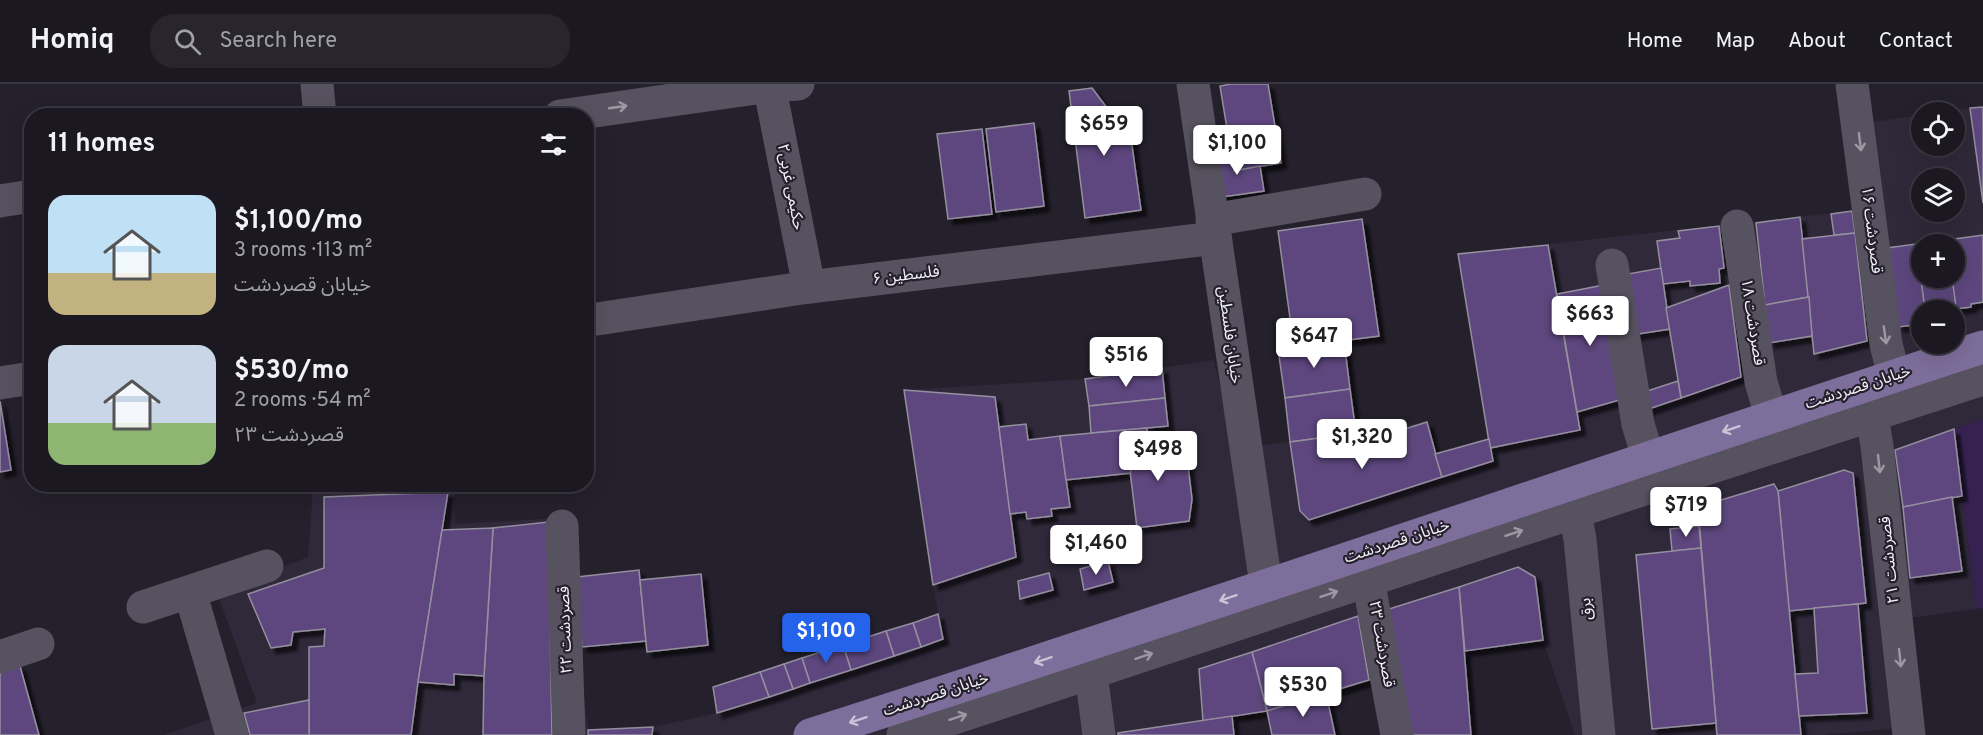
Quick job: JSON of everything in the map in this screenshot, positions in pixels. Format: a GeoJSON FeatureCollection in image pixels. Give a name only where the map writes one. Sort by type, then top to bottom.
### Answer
{"type":"FeatureCollection","features":[{"type":"Feature","properties":{"kind":"main road","name":"خیابان قصردشت"},"geometry":{"type":"LineString","coordinates":[[810,735],[1088,660],[1266,585],[1366,567],[1573,498],[1648,457],[1771,416],[1878,392],[1983,346]]}},
{"type":"Feature","properties":{"kind":"street"},"geometry":{"type":"LineString","coordinates":[[317,84],[319,108]]}},
{"type":"Feature","properties":{"kind":"street","name":"خیابان فلسطین"},"geometry":{"type":"LineString","coordinates":[[1193,84],[1266,585]]}},
{"type":"Feature","properties":{"kind":"street","name":"قصردشت ۱۶"},"geometry":{"type":"LineString","coordinates":[[1852,84],[1886,344],[1878,392]]}},
{"type":"Feature","properties":{"kind":"street"},"geometry":{"type":"LineString","coordinates":[[594,111],[779,85]]}},
{"type":"Feature","properties":{"kind":"street","name":"حکیمی غربی۲"},"geometry":{"type":"LineString","coordinates":[[779,85],[809,287]]}},
{"type":"Feature","properties":{"kind":"street","name":"فلسطین ۶"},"geometry":{"type":"LineString","coordinates":[[597,319],[1214,229],[1365,194]]}},
{"type":"Feature","properties":{"kind":"street"},"geometry":{"type":"LineString","coordinates":[[0,201],[24,196]]}},
{"type":"Feature","properties":{"kind":"street","name":"قصردشت ۱۸"},"geometry":{"type":"LineString","coordinates":[[1737,226],[1761,382],[1771,416]]}},
{"type":"Feature","properties":{"kind":"street"},"geometry":{"type":"LineString","coordinates":[[1612,265],[1638,424],[1648,457]]}},
{"type":"Feature","properties":{"kind":"street"},"geometry":{"type":"LineString","coordinates":[[0,383],[24,379]]}},
{"type":"Feature","properties":{"kind":"street"},"geometry":{"type":"LineString","coordinates":[[1573,498],[1878,392],[1983,379]]}},
{"type":"Feature","properties":{"kind":"street","name":"قصردشت ۲۱"},"geometry":{"type":"LineString","coordinates":[[1878,392],[1877,446],[1909,735]]}},
{"type":"Feature","properties":{"kind":"street","name":"برق"},"geometry":{"type":"LineString","coordinates":[[1573,498],[1599,735]]}},
{"type":"Feature","properties":{"kind":"street","name":"قصردشت ۲۲"},"geometry":{"type":"LineString","coordinates":[[562,526],[569,735]]}},
{"type":"Feature","properties":{"kind":"street"},"geometry":{"type":"LineString","coordinates":[[143,607],[267,566]]}},
{"type":"Feature","properties":{"kind":"street"},"geometry":{"type":"LineString","coordinates":[[903,735],[1088,660],[1366,567]]}},
{"type":"Feature","properties":{"kind":"street","name":"قصردشت ۲۳"},"geometry":{"type":"LineString","coordinates":[[1366,567],[1397,735]]}},
{"type":"Feature","properties":{"kind":"street"},"geometry":{"type":"LineString","coordinates":[[190,592],[232,735]]}},
{"type":"Feature","properties":{"kind":"street"},"geometry":{"type":"LineString","coordinates":[[0,657],[38,644]]}},
{"type":"Feature","properties":{"kind":"street"},"geometry":{"type":"LineString","coordinates":[[1088,660],[1099,735]]}},
{"type":"Feature","properties":{"kind":"shaded area"},"geometry":{"type":"Polygon","coordinates":[[[1983,107],[1983,419],[1954,429],[1976,609],[1894,620],[1911,727],[1823,735],[1575,735],[1543,641],[1465,651],[1471,735],[1400,670],[1267,711],[1232,716],[1236,735],[164,735],[257,703],[217,593],[308,557],[313,492],[454,492],[455,524],[561,518],[588,729],[653,727],[717,713],[713,687],[938,614],[904,390],[1085,379],[1214,360],[1235,449],[1427,422],[1436,454],[1489,438],[1458,254],[1852,211],[1859,124],[1911,116],[1911,156],[1965,156],[1965,109],[1983,107]]]}},
{"type":"Feature","properties":{"kind":"shaded area"},"geometry":{"type":"Polygon","coordinates":[[[1983,419],[1983,608],[1976,609],[1954,429],[1983,419]]]}},
{"type":"Feature","properties":{"kind":"building"},"geometry":{"type":"Polygon","coordinates":[[[1268,84],[1281,163],[1234,171],[1220,86],[1268,84]]]}},
{"type":"Feature","properties":{"kind":"building"},"geometry":{"type":"Polygon","coordinates":[[[1092,88],[1107,108],[1129,124],[1141,210],[1085,218],[1069,91],[1092,88]]]}},
{"type":"Feature","properties":{"kind":"building"},"geometry":{"type":"Polygon","coordinates":[[[1983,107],[1983,203],[1970,108],[1983,107]]]}},
{"type":"Feature","properties":{"kind":"building"},"geometry":{"type":"Polygon","coordinates":[[[1034,123],[1044,206],[996,212],[986,129],[1034,123]]]}},
{"type":"Feature","properties":{"kind":"building"},"geometry":{"type":"Polygon","coordinates":[[[982,129],[992,214],[948,219],[937,134],[982,129]]]}},
{"type":"Feature","properties":{"kind":"building"},"geometry":{"type":"Polygon","coordinates":[[[1231,147],[1234,171],[1260,166],[1264,191],[1222,197],[1216,149],[1231,147]]]}},
{"type":"Feature","properties":{"kind":"building"},"geometry":{"type":"Polygon","coordinates":[[[1852,211],[1855,233],[1834,235],[1831,214],[1852,211]]]}},
{"type":"Feature","properties":{"kind":"building"},"geometry":{"type":"Polygon","coordinates":[[[1800,217],[1809,297],[1765,305],[1756,223],[1800,217]]]}},
{"type":"Feature","properties":{"kind":"building"},"geometry":{"type":"Polygon","coordinates":[[[1362,219],[1379,336],[1294,347],[1278,231],[1362,219]]]}},
{"type":"Feature","properties":{"kind":"building"},"geometry":{"type":"Polygon","coordinates":[[[1719,226],[1724,268],[1719,269],[1720,283],[1690,286],[1690,281],[1663,284],[1657,241],[1680,238],[1678,231],[1719,226]]]}},
{"type":"Feature","properties":{"kind":"building"},"geometry":{"type":"Polygon","coordinates":[[[1855,233],[1867,341],[1814,354],[1802,239],[1855,233]]]}},
{"type":"Feature","properties":{"kind":"building"},"geometry":{"type":"Polygon","coordinates":[[[1983,235],[1983,302],[1965,308],[1965,300],[1955,300],[1953,288],[1965,288],[1965,238],[1983,235]]]}},
{"type":"Feature","properties":{"kind":"building"},"geometry":{"type":"Polygon","coordinates":[[[1548,245],[1580,430],[1490,448],[1458,254],[1548,245]]]}},
{"type":"Feature","properties":{"kind":"building"},"geometry":{"type":"Polygon","coordinates":[[[1911,245],[1911,288],[1922,288],[1924,300],[1911,300],[1911,325],[1898,327],[1887,248],[1911,245]]]}},
{"type":"Feature","properties":{"kind":"building"},"geometry":{"type":"Polygon","coordinates":[[[1661,268],[1670,329],[1632,335],[1622,275],[1661,268]]]}},
{"type":"Feature","properties":{"kind":"building"},"geometry":{"type":"Polygon","coordinates":[[[1604,285],[1623,399],[1577,412],[1557,294],[1604,285]]]}},
{"type":"Feature","properties":{"kind":"building"},"geometry":{"type":"Polygon","coordinates":[[[1729,285],[1741,377],[1681,398],[1666,308],[1729,285]]]}},
{"type":"Feature","properties":{"kind":"building"},"geometry":{"type":"Polygon","coordinates":[[[1922,288],[1953,288],[1955,300],[1924,300],[1922,288]]]}},
{"type":"Feature","properties":{"kind":"building"},"geometry":{"type":"Polygon","coordinates":[[[1809,297],[1812,336],[1769,343],[1765,305],[1809,297]]]}},
{"type":"Feature","properties":{"kind":"building"},"geometry":{"type":"Polygon","coordinates":[[[1344,341],[1350,389],[1285,398],[1278,349],[1344,341]]]}},
{"type":"Feature","properties":{"kind":"building"},"geometry":{"type":"Polygon","coordinates":[[[1162,368],[1165,398],[1089,406],[1085,379],[1162,368]]]}},
{"type":"Feature","properties":{"kind":"building"},"geometry":{"type":"Polygon","coordinates":[[[1678,381],[1681,398],[1643,411],[1641,393],[1678,381]]]}},
{"type":"Feature","properties":{"kind":"building"},"geometry":{"type":"Polygon","coordinates":[[[1350,389],[1356,433],[1290,442],[1285,398],[1350,389]]]}},
{"type":"Feature","properties":{"kind":"building"},"geometry":{"type":"Polygon","coordinates":[[[904,390],[995,397],[1016,557],[933,585],[904,390]]]}},
{"type":"Feature","properties":{"kind":"building"},"geometry":{"type":"Polygon","coordinates":[[[1165,398],[1168,426],[1091,433],[1089,406],[1165,398]]]}},
{"type":"Feature","properties":{"kind":"building"},"geometry":{"type":"Polygon","coordinates":[[[0,401],[11,470],[0,472],[0,401]]]}},
{"type":"Feature","properties":{"kind":"building"},"geometry":{"type":"Polygon","coordinates":[[[1427,422],[1442,477],[1309,520],[1300,511],[1290,442],[1327,437],[1329,453],[1427,422]]]}},
{"type":"Feature","properties":{"kind":"building"},"geometry":{"type":"Polygon","coordinates":[[[1026,424],[1028,440],[1060,436],[1070,507],[1051,509],[1052,516],[1027,519],[1026,512],[1010,514],[999,427],[1026,424]]]}},
{"type":"Feature","properties":{"kind":"building"},"geometry":{"type":"Polygon","coordinates":[[[1147,428],[1150,453],[1186,449],[1192,499],[1189,521],[1137,528],[1125,430],[1147,428]]]}},
{"type":"Feature","properties":{"kind":"building"},"geometry":{"type":"Polygon","coordinates":[[[1954,429],[1962,496],[1903,507],[1895,450],[1954,429]]]}},
{"type":"Feature","properties":{"kind":"building"},"geometry":{"type":"Polygon","coordinates":[[[1125,430],[1131,473],[1066,480],[1060,436],[1125,430]]]}},
{"type":"Feature","properties":{"kind":"building"},"geometry":{"type":"Polygon","coordinates":[[[1489,439],[1493,461],[1442,477],[1435,454],[1489,439]]]}},
{"type":"Feature","properties":{"kind":"building"},"geometry":{"type":"Polygon","coordinates":[[[1844,470],[1853,473],[1866,603],[1789,611],[1778,491],[1844,470]]]}},
{"type":"Feature","properties":{"kind":"building"},"geometry":{"type":"Polygon","coordinates":[[[1774,484],[1778,491],[1801,735],[1717,735],[1698,507],[1774,484]]]}},
{"type":"Feature","properties":{"kind":"building"},"geometry":{"type":"Polygon","coordinates":[[[448,492],[411,735],[309,735],[309,647],[324,646],[325,629],[293,632],[291,645],[271,648],[248,594],[324,568],[324,497],[448,492]]]}},
{"type":"Feature","properties":{"kind":"building"},"geometry":{"type":"Polygon","coordinates":[[[1952,497],[1962,571],[1910,578],[1903,507],[1952,497]]]}},
{"type":"Feature","properties":{"kind":"building"},"geometry":{"type":"Polygon","coordinates":[[[548,522],[552,735],[483,735],[484,676],[493,528],[548,522]]]}},
{"type":"Feature","properties":{"kind":"building"},"geometry":{"type":"Polygon","coordinates":[[[1699,526],[1701,548],[1672,551],[1670,529],[1699,526]]]}},
{"type":"Feature","properties":{"kind":"building"},"geometry":{"type":"Polygon","coordinates":[[[493,528],[484,676],[454,674],[454,685],[418,682],[442,530],[493,528]]]}},
{"type":"Feature","properties":{"kind":"building"},"geometry":{"type":"Polygon","coordinates":[[[1701,548],[1716,723],[1652,729],[1636,555],[1701,548]]]}},
{"type":"Feature","properties":{"kind":"building"},"geometry":{"type":"Polygon","coordinates":[[[1108,561],[1113,582],[1084,590],[1080,569],[1108,561]]]}},
{"type":"Feature","properties":{"kind":"building"},"geometry":{"type":"Polygon","coordinates":[[[1518,567],[1535,577],[1543,640],[1465,651],[1459,587],[1518,567]]]}},
{"type":"Feature","properties":{"kind":"building"},"geometry":{"type":"Polygon","coordinates":[[[639,570],[646,641],[582,647],[577,577],[639,570]]]}},
{"type":"Feature","properties":{"kind":"building"},"geometry":{"type":"Polygon","coordinates":[[[1049,573],[1053,590],[1020,599],[1018,581],[1049,573]]]}},
{"type":"Feature","properties":{"kind":"building"},"geometry":{"type":"Polygon","coordinates":[[[701,574],[708,645],[647,652],[640,580],[701,574]]]}},
{"type":"Feature","properties":{"kind":"building"},"geometry":{"type":"Polygon","coordinates":[[[1459,587],[1471,735],[1412,735],[1389,609],[1459,587]]]}},
{"type":"Feature","properties":{"kind":"building"},"geometry":{"type":"Polygon","coordinates":[[[1858,604],[1867,713],[1799,716],[1795,674],[1818,673],[1814,608],[1858,604]]]}},
{"type":"Feature","properties":{"kind":"building"},"geometry":{"type":"Polygon","coordinates":[[[938,614],[943,639],[921,647],[913,623],[938,614]]]}},
{"type":"Feature","properties":{"kind":"building"},"geometry":{"type":"Polygon","coordinates":[[[1358,616],[1369,680],[1267,711],[1252,652],[1358,616]]]}},
{"type":"Feature","properties":{"kind":"building"},"geometry":{"type":"Polygon","coordinates":[[[913,623],[921,647],[894,656],[886,631],[913,623]]]}},
{"type":"Feature","properties":{"kind":"building"},"geometry":{"type":"Polygon","coordinates":[[[886,631],[894,656],[851,670],[843,645],[886,631]]]}},
{"type":"Feature","properties":{"kind":"building"},"geometry":{"type":"Polygon","coordinates":[[[843,645],[851,670],[810,683],[802,658],[843,645]]]}},
{"type":"Feature","properties":{"kind":"building"},"geometry":{"type":"Polygon","coordinates":[[[1252,652],[1267,711],[1203,721],[1199,669],[1252,652]]]}},
{"type":"Feature","properties":{"kind":"building"},"geometry":{"type":"Polygon","coordinates":[[[802,658],[810,683],[793,689],[784,664],[802,658]]]}},
{"type":"Feature","properties":{"kind":"building"},"geometry":{"type":"Polygon","coordinates":[[[784,664],[793,689],[769,697],[760,672],[784,664]]]}},
{"type":"Feature","properties":{"kind":"building"},"geometry":{"type":"Polygon","coordinates":[[[20,666],[39,735],[0,735],[0,673],[20,666]]]}},
{"type":"Feature","properties":{"kind":"building"},"geometry":{"type":"Polygon","coordinates":[[[760,672],[769,697],[717,713],[713,687],[760,672]]]}},
{"type":"Feature","properties":{"kind":"building"},"geometry":{"type":"Polygon","coordinates":[[[1326,693],[1335,735],[1272,735],[1267,711],[1326,693]]]}},
{"type":"Feature","properties":{"kind":"building"},"geometry":{"type":"Polygon","coordinates":[[[309,700],[309,735],[250,735],[244,713],[309,700]]]}},
{"type":"Feature","properties":{"kind":"building"},"geometry":{"type":"Polygon","coordinates":[[[1232,716],[1234,735],[1118,735],[1118,733],[1232,716]]]}},
{"type":"Feature","properties":{"kind":"building"},"geometry":{"type":"Polygon","coordinates":[[[653,727],[652,735],[588,735],[588,730],[653,727]]]}}]}
